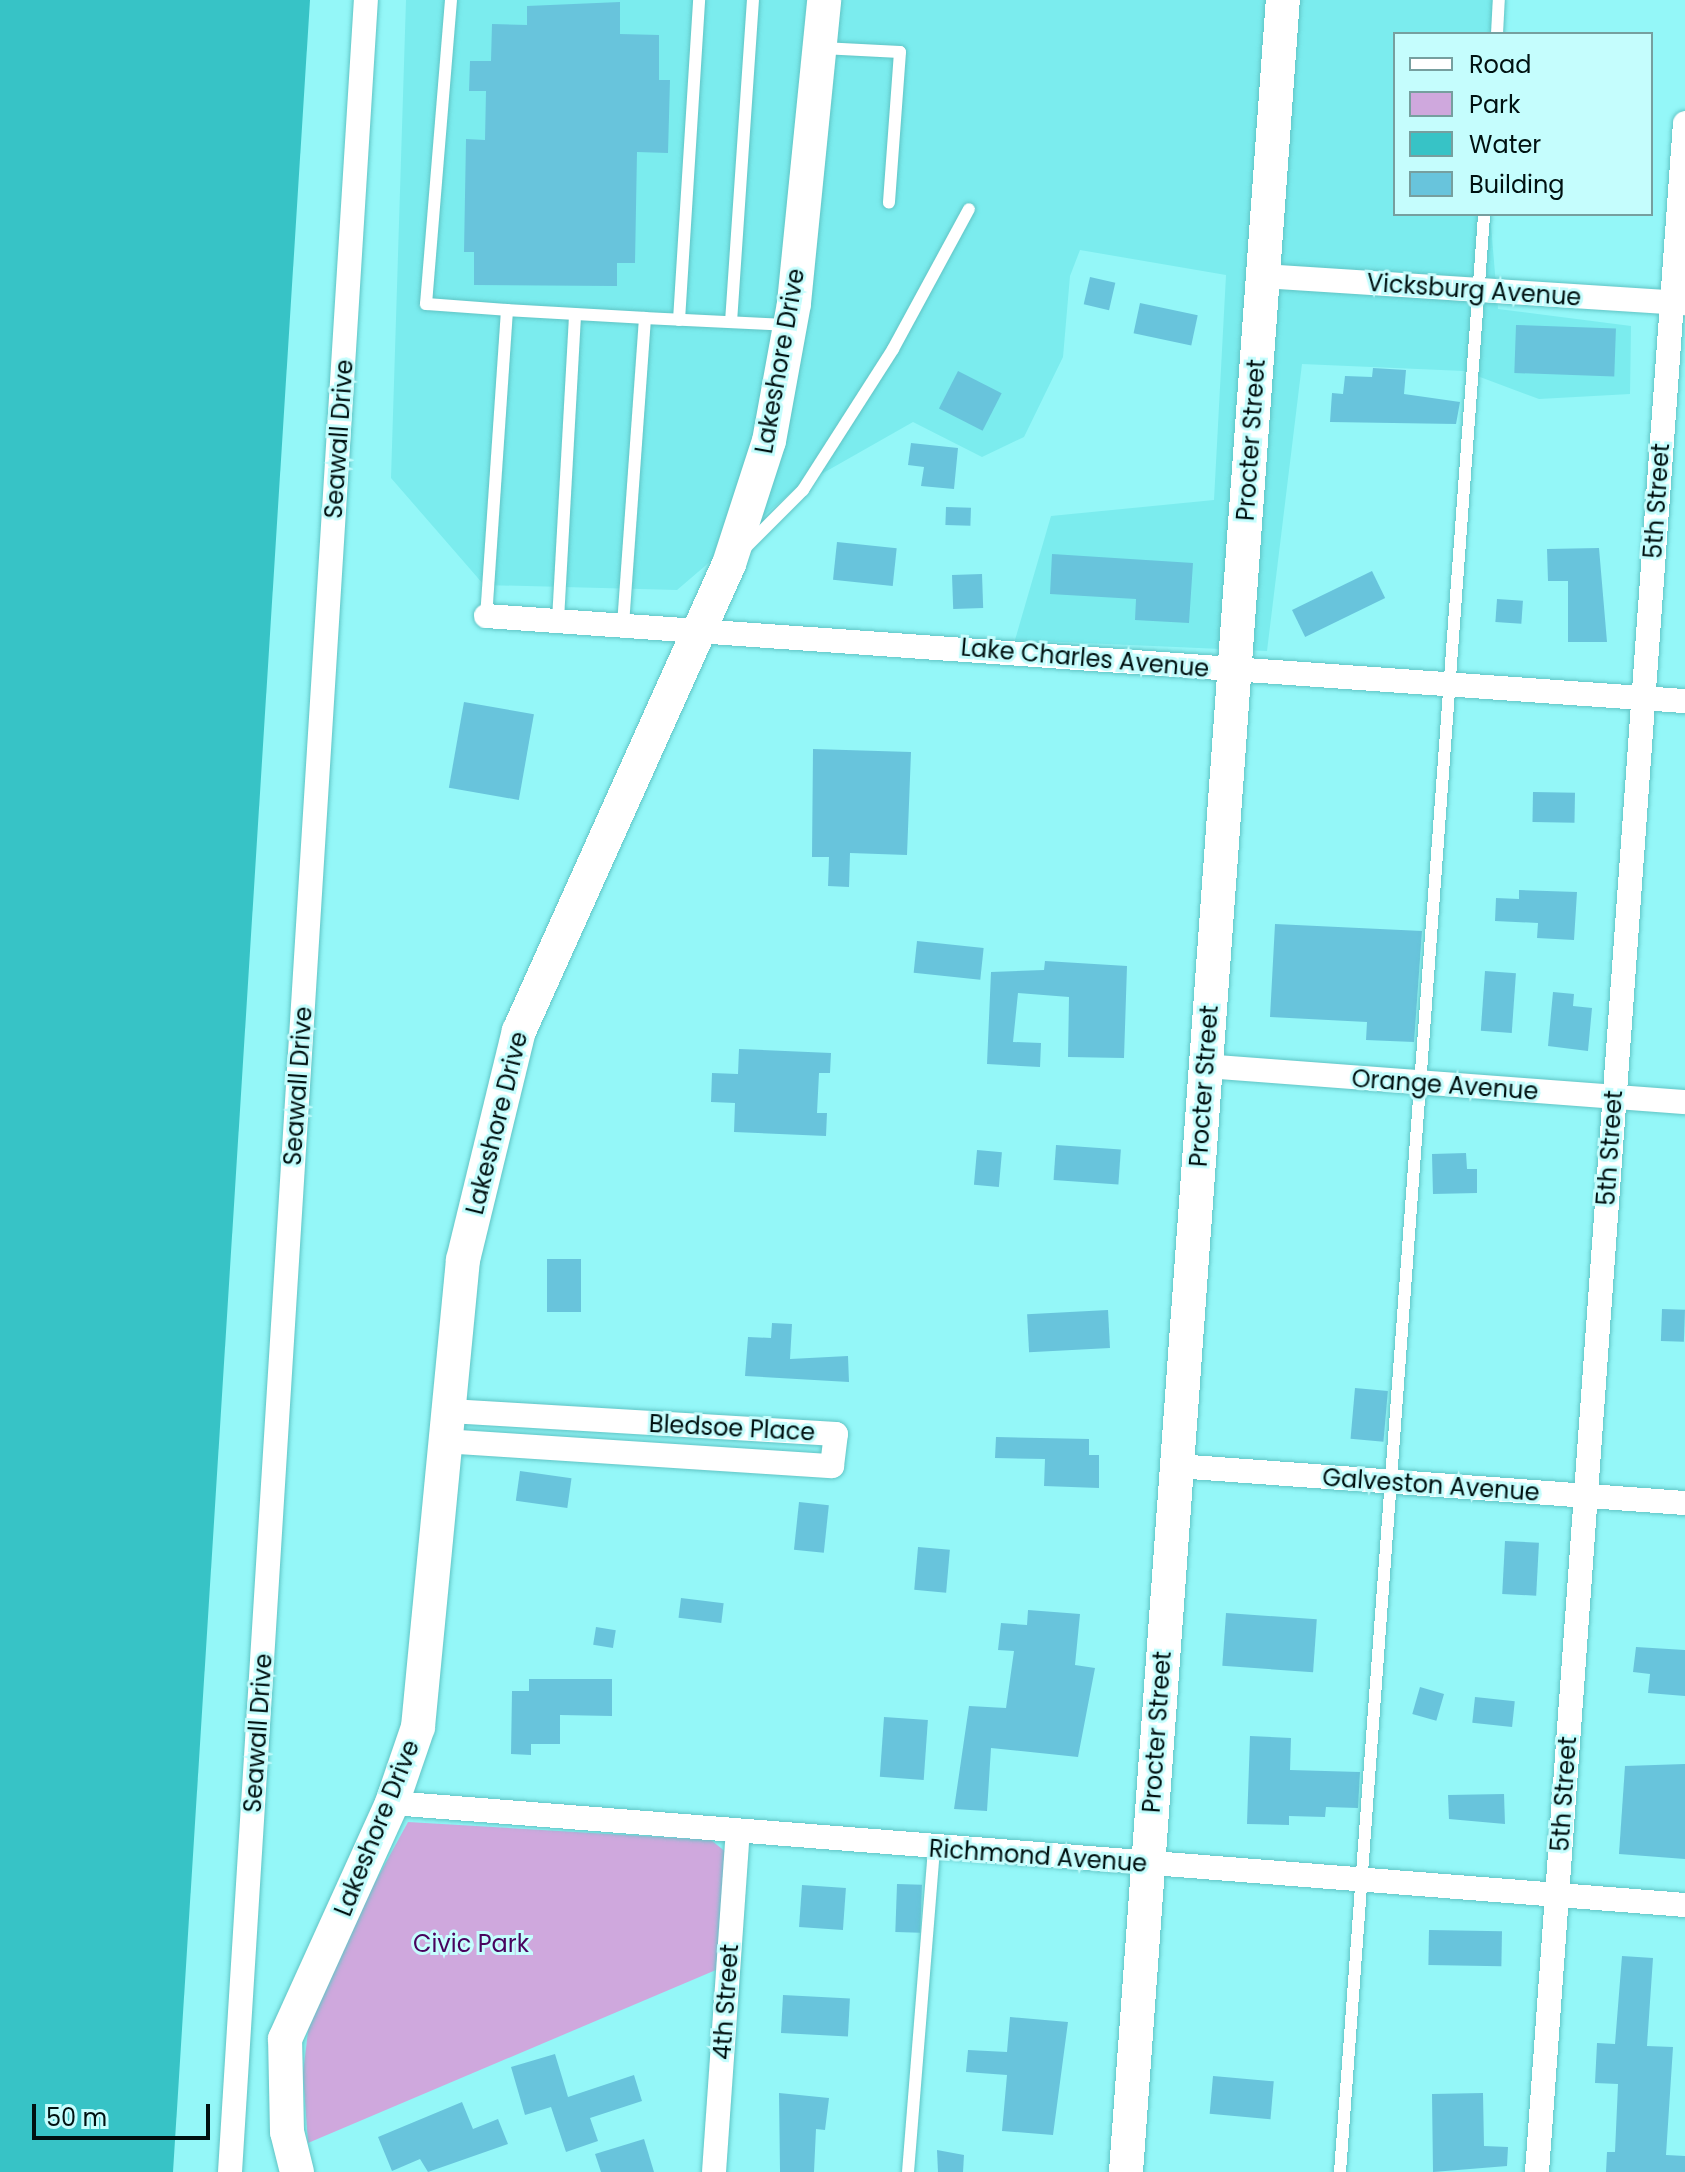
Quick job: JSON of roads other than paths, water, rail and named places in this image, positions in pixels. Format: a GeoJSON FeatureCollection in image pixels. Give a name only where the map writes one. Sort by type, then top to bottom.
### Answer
{"type":"FeatureCollection","features":[{"type":"Feature","properties":{"kind":"street","name":"Seawall Drive"},"geometry":{"type":"LineString","coordinates":[[230,2172],[366,0]]}},
{"type":"Feature","properties":{"kind":"street","name":"Lakeshore Drive"},"geometry":{"type":"LineString","coordinates":[[297,2172],[287,2132],[285,2039],[392,1803],[418,1727],[444,1426],[463,1260],[519,1031],[698,627],[729,564],[769,441],[791,325],[824,0]]}},
{"type":"Feature","properties":{"kind":"street","name":"Procter Street"},"geometry":{"type":"LineString","coordinates":[[1126,2172],[1283,0]]}},
{"type":"Feature","properties":{"kind":"street","name":"5th Street"},"geometry":{"type":"LineString","coordinates":[[1537,2172],[1643,698],[1678,302],[1685,123]]}},
{"type":"Feature","properties":{"kind":"street","name":"Vicksburg Avenue"},"geometry":{"type":"LineString","coordinates":[[1263,276],[1678,302]]}},
{"type":"Feature","properties":{"kind":"street","name":"Lake Charles Avenue"},"geometry":{"type":"LineString","coordinates":[[486,616],[698,627],[1235,670],[1685,701]]}},
{"type":"Feature","properties":{"kind":"street","name":"Orange Avenue"},"geometry":{"type":"LineString","coordinates":[[1205,1066],[1685,1102]]}},
{"type":"Feature","properties":{"kind":"street","name":"Bledsoe Place"},"geometry":{"type":"LineString","coordinates":[[444,1426],[836,1434],[832,1466],[444,1426]]}},
{"type":"Feature","properties":{"kind":"street","name":"Galveston Avenue"},"geometry":{"type":"LineString","coordinates":[[1177,1466],[1685,1503]]}},
{"type":"Feature","properties":{"kind":"street","name":"Richmond Avenue"},"geometry":{"type":"LineString","coordinates":[[392,1803],[934,1849],[1557,1892],[1685,1905]]}},
{"type":"Feature","properties":{"kind":"street","name":"4th Street"},"geometry":{"type":"LineString","coordinates":[[714,2172],[738,1832]]}},
{"type":"Feature","properties":{"kind":"lane"},"geometry":{"type":"LineString","coordinates":[[451,0],[426,304],[791,325]]}},
{"type":"Feature","properties":{"kind":"lane"},"geometry":{"type":"LineString","coordinates":[[679,320],[699,0]]}},
{"type":"Feature","properties":{"kind":"lane"},"geometry":{"type":"LineString","coordinates":[[731,322],[753,0]]}},
{"type":"Feature","properties":{"kind":"lane"},"geometry":{"type":"LineString","coordinates":[[1497,32],[1499,0]]}},
{"type":"Feature","properties":{"kind":"lane"},"geometry":{"type":"LineString","coordinates":[[821,48],[900,52],[889,203]]}},
{"type":"Feature","properties":{"kind":"lane"},"geometry":{"type":"LineString","coordinates":[[729,564],[803,490],[893,349],[969,209]]}},
{"type":"Feature","properties":{"kind":"lane"},"geometry":{"type":"LineString","coordinates":[[1340,2172],[1364,1879],[1484,216]]}},
{"type":"Feature","properties":{"kind":"lane"},"geometry":{"type":"LineString","coordinates":[[486,616],[507,310]]}},
{"type":"Feature","properties":{"kind":"lane"},"geometry":{"type":"LineString","coordinates":[[558,620],[575,314]]}},
{"type":"Feature","properties":{"kind":"lane"},"geometry":{"type":"LineString","coordinates":[[623,623],[645,318]]}},
{"type":"Feature","properties":{"kind":"lane"},"geometry":{"type":"LineString","coordinates":[[908,2172],[934,1849]]}},
{"type":"Feature","properties":{"kind":"water"},"geometry":{"type":"Polygon","coordinates":[[[0,0],[310,0],[173,2172],[0,2172],[0,0]]]}},
{"type":"Feature","properties":{"kind":"park label","name":"Civic Park"},"geometry":{"type":"Point","coordinates":[471,1944]}}]}
